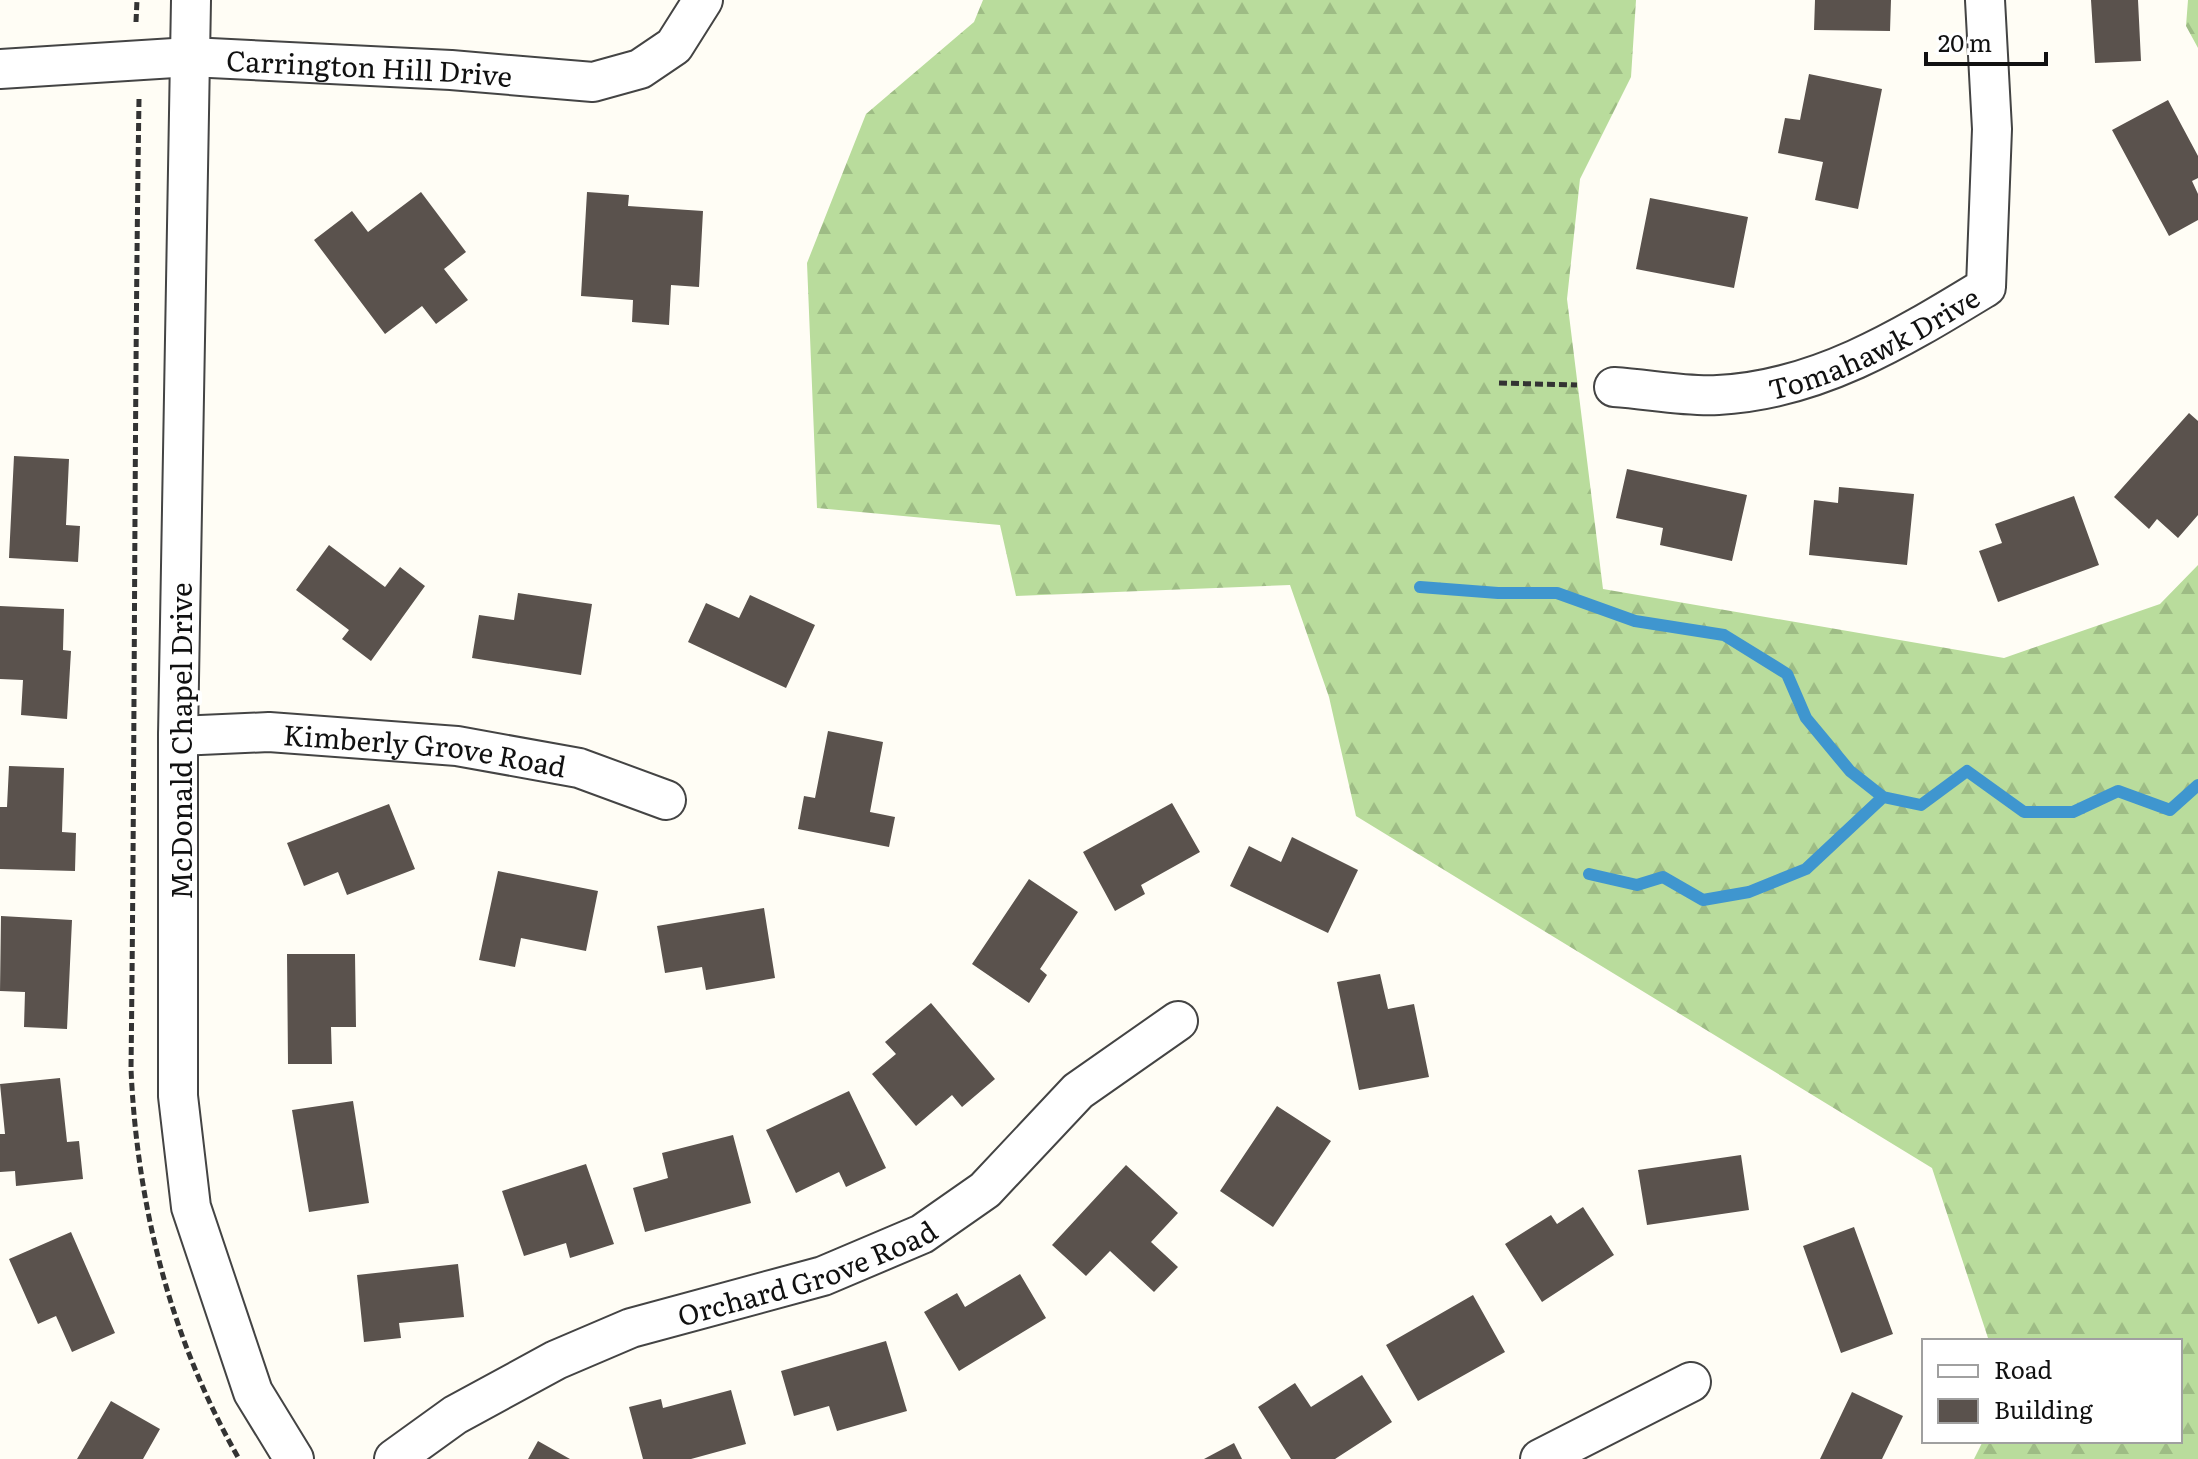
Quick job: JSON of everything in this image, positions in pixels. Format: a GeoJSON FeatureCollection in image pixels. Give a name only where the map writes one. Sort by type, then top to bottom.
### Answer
{"type":"FeatureCollection","features":[{"type":"Feature","properties":{"kind":"street","name":"McDonald Chapel Drive"},"geometry":{"type":"LineString","coordinates":[[191,0],[178,736],[178,1096],[191,1207],[253,1392],[294,1459]]}},
{"type":"Feature","properties":{"kind":"street","name":"Carrington Hill Drive"},"geometry":{"type":"LineString","coordinates":[[0,69],[190,57],[451,70],[593,82],[640,69],[674,46],[703,0]]}},
{"type":"Feature","properties":{"kind":"street","name":"Tomahawk Drive"},"geometry":{"type":"LineString","coordinates":[[1614,387],[1716,396],[1793,385],[1858,359],[1986,287],[1992,129],[1985,0]]}},
{"type":"Feature","properties":{"kind":"street","name":"Kimberly Grove Road"},"geometry":{"type":"LineString","coordinates":[[178,736],[269,732],[457,746],[579,768],[666,800]]}},
{"type":"Feature","properties":{"kind":"street","name":"Orchard Grove Road"},"geometry":{"type":"LineString","coordinates":[[394,1459],[455,1415],[556,1360],[631,1328],[823,1276],[922,1234],[985,1190],[1078,1091],[1178,1021]]}},
{"type":"Feature","properties":{"kind":"street"},"geometry":{"type":"LineString","coordinates":[[1540,1459],[1691,1382]]}},
{"type":"Feature","properties":{"kind":"path"},"geometry":{"type":"LineString","coordinates":[[136,31],[137,0]]}},
{"type":"Feature","properties":{"kind":"path"},"geometry":{"type":"LineString","coordinates":[[1499,383],[1614,387]]}},
{"type":"Feature","properties":{"kind":"green space"},"geometry":{"type":"Polygon","coordinates":[[[983,0],[1636,0],[1631,77],[1580,179],[1567,299],[1603,589],[2004,658],[2160,604],[2198,565],[2198,1459],[1974,1459],[1982,1443],[2182,1443],[2182,1339],[1988,1339],[1932,1168],[1356,816],[1329,697],[1290,585],[1016,596],[1000,525],[817,508],[807,263],[866,114],[974,22],[983,0]]]}},
{"type":"Feature","properties":{"kind":"green space"},"geometry":{"type":"Polygon","coordinates":[[[2188,0],[2198,0],[2198,48],[2186,26],[2188,0]]]}},
{"type":"Feature","properties":{"kind":"building"},"geometry":{"type":"Polygon","coordinates":[[[1815,0],[1891,0],[1890,31],[1814,30],[1815,0]]]}},
{"type":"Feature","properties":{"kind":"building"},"geometry":{"type":"Polygon","coordinates":[[[2091,0],[2138,0],[2141,61],[2095,63],[2091,0]]]}},
{"type":"Feature","properties":{"kind":"building"},"geometry":{"type":"Polygon","coordinates":[[[1809,74],[1882,89],[1858,209],[1815,200],[1823,162],[1778,153],[1785,118],[1800,120],[1809,74]]]}},
{"type":"Feature","properties":{"kind":"building"},"geometry":{"type":"Polygon","coordinates":[[[2168,100],[2198,156],[2198,178],[2192,181],[2198,194],[2198,220],[2169,236],[2112,130],[2168,100]]]}},
{"type":"Feature","properties":{"kind":"building"},"geometry":{"type":"Polygon","coordinates":[[[421,192],[466,252],[444,269],[468,300],[436,324],[422,306],[385,334],[314,240],[352,211],[368,232],[421,192]]]}},
{"type":"Feature","properties":{"kind":"building"},"geometry":{"type":"Polygon","coordinates":[[[587,192],[629,195],[628,206],[703,211],[699,287],[671,285],[669,325],[632,322],[633,300],[581,296],[587,192]]]}},
{"type":"Feature","properties":{"kind":"building"},"geometry":{"type":"Polygon","coordinates":[[[1650,198],[1748,217],[1734,288],[1636,269],[1650,198]]]}},
{"type":"Feature","properties":{"kind":"building"},"geometry":{"type":"Polygon","coordinates":[[[2189,413],[2198,421],[2198,515],[2178,538],[2157,519],[2149,529],[2114,497],[2189,413]]]}},
{"type":"Feature","properties":{"kind":"building"},"geometry":{"type":"Polygon","coordinates":[[[14,456],[69,459],[66,525],[80,526],[78,562],[9,558],[14,456]]]}},
{"type":"Feature","properties":{"kind":"building"},"geometry":{"type":"Polygon","coordinates":[[[1627,469],[1747,495],[1732,561],[1660,545],[1663,528],[1616,518],[1627,469]]]}},
{"type":"Feature","properties":{"kind":"building"},"geometry":{"type":"Polygon","coordinates":[[[1839,487],[1914,494],[1907,565],[1809,555],[1814,500],[1838,503],[1839,487]]]}},
{"type":"Feature","properties":{"kind":"building"},"geometry":{"type":"Polygon","coordinates":[[[2074,496],[2099,565],[1998,602],[1979,551],[2002,543],[1995,524],[2074,496]]]}},
{"type":"Feature","properties":{"kind":"building"},"geometry":{"type":"Polygon","coordinates":[[[329,545],[385,587],[400,567],[425,586],[371,661],[342,639],[349,630],[296,590],[329,545]]]}},
{"type":"Feature","properties":{"kind":"building"},"geometry":{"type":"Polygon","coordinates":[[[518,593],[592,604],[581,675],[472,658],[479,615],[514,620],[518,593]]]}},
{"type":"Feature","properties":{"kind":"building"},"geometry":{"type":"Polygon","coordinates":[[[750,595],[815,625],[786,688],[688,642],[706,603],[739,618],[750,595]]]}},
{"type":"Feature","properties":{"kind":"building"},"geometry":{"type":"Polygon","coordinates":[[[0,606],[64,609],[63,650],[71,651],[67,719],[21,715],[23,680],[0,679],[0,606]]]}},
{"type":"Feature","properties":{"kind":"building"},"geometry":{"type":"Polygon","coordinates":[[[828,731],[883,742],[870,812],[895,817],[889,847],[798,829],[804,796],[815,798],[828,731]]]}},
{"type":"Feature","properties":{"kind":"building"},"geometry":{"type":"Polygon","coordinates":[[[9,766],[64,768],[62,832],[76,833],[75,871],[0,869],[0,807],[7,807],[9,766]]]}},
{"type":"Feature","properties":{"kind":"building"},"geometry":{"type":"Polygon","coordinates":[[[1172,803],[1200,852],[1141,885],[1145,894],[1115,911],[1083,852],[1172,803]]]}},
{"type":"Feature","properties":{"kind":"building"},"geometry":{"type":"Polygon","coordinates":[[[389,804],[415,869],[347,895],[338,872],[304,886],[287,843],[389,804]]]}},
{"type":"Feature","properties":{"kind":"building"},"geometry":{"type":"Polygon","coordinates":[[[1292,837],[1358,870],[1328,933],[1230,886],[1249,846],[1281,862],[1292,837]]]}},
{"type":"Feature","properties":{"kind":"building"},"geometry":{"type":"Polygon","coordinates":[[[498,871],[598,891],[586,951],[521,938],[515,967],[479,960],[498,871]]]}},
{"type":"Feature","properties":{"kind":"building"},"geometry":{"type":"Polygon","coordinates":[[[1029,879],[1078,912],[1040,969],[1047,975],[1029,1003],[972,964],[1029,879]]]}},
{"type":"Feature","properties":{"kind":"building"},"geometry":{"type":"Polygon","coordinates":[[[764,908],[775,978],[706,990],[702,967],[665,973],[657,926],[764,908]]]}},
{"type":"Feature","properties":{"kind":"building"},"geometry":{"type":"Polygon","coordinates":[[[1,916],[72,920],[67,1029],[24,1027],[25,992],[0,991],[1,916]]]}},
{"type":"Feature","properties":{"kind":"building"},"geometry":{"type":"Polygon","coordinates":[[[287,954],[355,954],[356,1027],[331,1027],[332,1064],[288,1064],[287,954]]]}},
{"type":"Feature","properties":{"kind":"building"},"geometry":{"type":"Polygon","coordinates":[[[1380,974],[1388,1009],[1414,1004],[1429,1077],[1359,1090],[1337,982],[1380,974]]]}},
{"type":"Feature","properties":{"kind":"building"},"geometry":{"type":"Polygon","coordinates":[[[931,1003],[995,1079],[962,1107],[952,1095],[916,1126],[872,1074],[896,1054],[885,1042],[931,1003]]]}},
{"type":"Feature","properties":{"kind":"building"},"geometry":{"type":"Polygon","coordinates":[[[60,1078],[67,1142],[79,1141],[83,1179],[16,1186],[15,1171],[0,1172],[0,1134],[5,1134],[0,1084],[60,1078]]]}},
{"type":"Feature","properties":{"kind":"building"},"geometry":{"type":"Polygon","coordinates":[[[849,1091],[886,1168],[846,1187],[839,1172],[796,1193],[766,1130],[849,1091]]]}},
{"type":"Feature","properties":{"kind":"building"},"geometry":{"type":"Polygon","coordinates":[[[353,1101],[369,1203],[309,1212],[292,1110],[353,1101]]]}},
{"type":"Feature","properties":{"kind":"building"},"geometry":{"type":"Polygon","coordinates":[[[1277,1106],[1331,1141],[1273,1227],[1220,1191],[1277,1106]]]}},
{"type":"Feature","properties":{"kind":"building"},"geometry":{"type":"Polygon","coordinates":[[[733,1135],[751,1203],[645,1232],[633,1188],[668,1178],[662,1153],[733,1135]]]}},
{"type":"Feature","properties":{"kind":"building"},"geometry":{"type":"Polygon","coordinates":[[[1741,1155],[1749,1210],[1647,1225],[1638,1170],[1741,1155]]]}},
{"type":"Feature","properties":{"kind":"building"},"geometry":{"type":"Polygon","coordinates":[[[586,1164],[614,1244],[570,1258],[566,1243],[524,1256],[502,1191],[586,1164]]]}},
{"type":"Feature","properties":{"kind":"building"},"geometry":{"type":"Polygon","coordinates":[[[1126,1165],[1178,1213],[1151,1242],[1178,1267],[1154,1292],[1110,1251],[1086,1276],[1052,1245],[1126,1165]]]}},
{"type":"Feature","properties":{"kind":"building"},"geometry":{"type":"Polygon","coordinates":[[[1583,1207],[1614,1255],[1542,1302],[1505,1244],[1551,1215],[1557,1224],[1583,1207]]]}},
{"type":"Feature","properties":{"kind":"building"},"geometry":{"type":"Polygon","coordinates":[[[1854,1227],[1893,1334],[1841,1353],[1803,1246],[1854,1227]]]}},
{"type":"Feature","properties":{"kind":"building"},"geometry":{"type":"Polygon","coordinates":[[[71,1232],[115,1333],[72,1352],[56,1316],[38,1324],[9,1259],[71,1232]]]}},
{"type":"Feature","properties":{"kind":"building"},"geometry":{"type":"Polygon","coordinates":[[[458,1264],[464,1317],[399,1323],[401,1338],[364,1342],[357,1275],[458,1264]]]}},
{"type":"Feature","properties":{"kind":"building"},"geometry":{"type":"Polygon","coordinates":[[[1020,1274],[1046,1318],[959,1371],[924,1312],[957,1293],[965,1307],[1020,1274]]]}},
{"type":"Feature","properties":{"kind":"building"},"geometry":{"type":"Polygon","coordinates":[[[1473,1295],[1505,1352],[1418,1401],[1386,1345],[1473,1295]]]}},
{"type":"Feature","properties":{"kind":"building"},"geometry":{"type":"Polygon","coordinates":[[[886,1341],[907,1411],[837,1431],[829,1406],[794,1416],[781,1371],[886,1341]]]}},
{"type":"Feature","properties":{"kind":"building"},"geometry":{"type":"Polygon","coordinates":[[[1362,1375],[1392,1422],[1335,1459],[1291,1459],[1258,1407],[1295,1383],[1311,1407],[1362,1375]]]}},
{"type":"Feature","properties":{"kind":"building"},"geometry":{"type":"Polygon","coordinates":[[[731,1390],[746,1444],[691,1459],[643,1459],[629,1407],[661,1399],[663,1408],[731,1390]]]}},
{"type":"Feature","properties":{"kind":"building"},"geometry":{"type":"Polygon","coordinates":[[[1852,1392],[1903,1416],[1882,1459],[1820,1459],[1852,1392]]]}},
{"type":"Feature","properties":{"kind":"building"},"geometry":{"type":"Polygon","coordinates":[[[111,1401],[160,1429],[143,1459],[77,1459],[111,1401]]]}},
{"type":"Feature","properties":{"kind":"building"},"geometry":{"type":"Polygon","coordinates":[[[538,1441],[570,1459],[528,1459],[538,1441]]]}},
{"type":"Feature","properties":{"kind":"building"},"geometry":{"type":"Polygon","coordinates":[[[1234,1443],[1242,1459],[1204,1459],[1234,1443]]]}},
{"type":"Feature","properties":{"kind":"waterway"},"geometry":{"type":"LineString","coordinates":[[1420,587],[1498,593],[1557,593],[1635,621],[1724,635],[1787,674],[1806,718],[1850,771],[1883,797]]}},
{"type":"Feature","properties":{"kind":"waterway"},"geometry":{"type":"LineString","coordinates":[[1589,874],[1637,885],[1663,877],[1703,900],[1749,892],[1806,869],[1883,797],[1921,805],[1967,771],[2024,812],[2073,812],[2118,791],[2170,810],[2198,785]]}}]}
